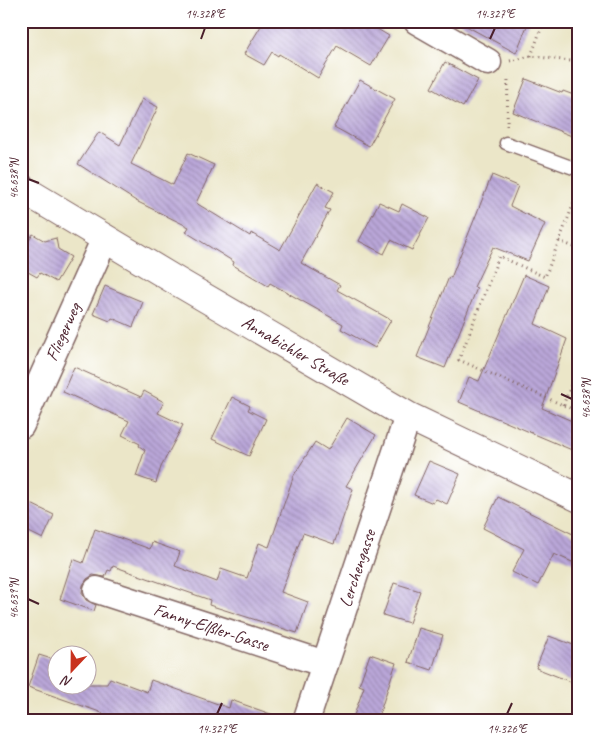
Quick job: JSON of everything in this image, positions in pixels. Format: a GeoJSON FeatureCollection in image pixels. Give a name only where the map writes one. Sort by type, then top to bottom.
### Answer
{"type":"FeatureCollection","features":[{"type":"Feature","properties":{"kind":"street"},"geometry":{"type":"LineString","coordinates":[[417,21],[501,65]]}},
{"type":"Feature","properties":{"kind":"street","name":"Annabichler Straße"},"geometry":{"type":"LineString","coordinates":[[21,188],[408,416],[579,498]]}},
{"type":"Feature","properties":{"kind":"street","name":"Fliegerweg"},"geometry":{"type":"LineString","coordinates":[[21,426],[105,238]]}},
{"type":"Feature","properties":{"kind":"street","name":"Lerchengasse"},"geometry":{"type":"LineString","coordinates":[[306,721],[408,416]]}},
{"type":"Feature","properties":{"kind":"street","name":"Fanny-Elßler-Gasse"},"geometry":{"type":"LineString","coordinates":[[97,590],[326,664]]}},
{"type":"Feature","properties":{"kind":"lane"},"geometry":{"type":"LineString","coordinates":[[506,143],[579,170]]}},
{"type":"Feature","properties":{"kind":"path"},"geometry":{"type":"LineString","coordinates":[[532,56],[544,21]]}},
{"type":"Feature","properties":{"kind":"path"},"geometry":{"type":"LineString","coordinates":[[506,143],[501,65],[532,56],[577,62],[579,54]]}},
{"type":"Feature","properties":{"kind":"path"},"geometry":{"type":"LineString","coordinates":[[579,190],[545,277],[499,256],[459,360],[579,412]]}},
{"type":"Feature","properties":{"kind":"path"},"geometry":{"type":"LineString","coordinates":[[559,241],[579,249]]}},
{"type":"Feature","properties":{"kind":"path"},"geometry":{"type":"LineString","coordinates":[[563,405],[579,366]]}},
{"type":"Feature","properties":{"kind":"building"},"geometry":{"type":"Polygon","coordinates":[[[264,21],[364,21],[389,36],[371,66],[337,46],[318,78],[279,54],[278,56],[272,52],[264,65],[244,54],[264,21]]]}},
{"type":"Feature","properties":{"kind":"building"},"geometry":{"type":"Polygon","coordinates":[[[457,21],[529,21],[516,53],[457,21]]]}},
{"type":"Feature","properties":{"kind":"building"},"geometry":{"type":"Polygon","coordinates":[[[445,62],[478,80],[463,107],[431,88],[445,62]]]}},
{"type":"Feature","properties":{"kind":"building"},"geometry":{"type":"Polygon","coordinates":[[[526,79],[562,93],[563,91],[579,97],[579,139],[513,112],[526,79]]]}},
{"type":"Feature","properties":{"kind":"building"},"geometry":{"type":"Polygon","coordinates":[[[360,80],[395,99],[369,146],[334,127],[360,80]]]}},
{"type":"Feature","properties":{"kind":"building"},"geometry":{"type":"Polygon","coordinates":[[[142,99],[158,107],[131,164],[173,185],[188,153],[214,165],[196,203],[250,236],[251,233],[280,250],[317,183],[334,192],[325,208],[330,210],[301,263],[340,285],[337,290],[391,320],[375,348],[341,329],[343,324],[270,283],[268,286],[233,265],[234,262],[186,232],[189,227],[136,201],[78,164],[99,132],[120,145],[142,99]]]}},
{"type":"Feature","properties":{"kind":"building"},"geometry":{"type":"Polygon","coordinates":[[[492,175],[518,186],[510,206],[545,224],[528,261],[493,247],[474,287],[477,288],[445,368],[417,357],[492,175]]]}},
{"type":"Feature","properties":{"kind":"building"},"geometry":{"type":"Polygon","coordinates":[[[379,202],[399,211],[402,204],[429,218],[412,250],[391,240],[384,254],[359,241],[379,202]]]}},
{"type":"Feature","properties":{"kind":"building"},"geometry":{"type":"Polygon","coordinates":[[[33,234],[45,241],[56,238],[58,249],[71,257],[56,282],[40,273],[37,277],[21,268],[21,254],[33,234]]]}},
{"type":"Feature","properties":{"kind":"building"},"geometry":{"type":"Polygon","coordinates":[[[524,275],[549,286],[535,324],[567,339],[542,408],[579,424],[579,453],[459,402],[469,377],[479,381],[524,275]]]}},
{"type":"Feature","properties":{"kind":"building"},"geometry":{"type":"Polygon","coordinates":[[[105,286],[143,302],[133,327],[112,318],[110,321],[93,314],[105,286]]]}},
{"type":"Feature","properties":{"kind":"building"},"geometry":{"type":"Polygon","coordinates":[[[74,367],[141,397],[144,391],[164,402],[158,413],[183,425],[161,467],[156,483],[136,476],[145,450],[139,446],[140,444],[122,435],[129,421],[63,392],[74,367]]]}},
{"type":"Feature","properties":{"kind":"building"},"geometry":{"type":"Polygon","coordinates":[[[232,397],[250,406],[248,410],[266,419],[249,456],[212,439],[232,397]]]}},
{"type":"Feature","properties":{"kind":"building"},"geometry":{"type":"Polygon","coordinates":[[[347,418],[376,435],[346,486],[353,489],[334,544],[303,533],[281,592],[308,602],[297,633],[209,605],[210,600],[113,566],[111,571],[108,570],[105,577],[93,575],[83,585],[82,593],[86,600],[96,605],[94,611],[60,599],[73,559],[83,563],[95,529],[150,549],[152,542],[180,552],[175,566],[217,582],[221,569],[247,578],[259,543],[269,547],[294,475],[315,442],[328,450],[347,418]]]}},
{"type":"Feature","properties":{"kind":"building"},"geometry":{"type":"Polygon","coordinates":[[[429,461],[460,474],[447,504],[436,499],[433,503],[414,495],[429,461]]]}},
{"type":"Feature","properties":{"kind":"building"},"geometry":{"type":"Polygon","coordinates":[[[498,497],[579,537],[579,565],[554,554],[538,585],[512,572],[524,549],[483,528],[498,497]]]}},
{"type":"Feature","properties":{"kind":"building"},"geometry":{"type":"Polygon","coordinates":[[[21,499],[54,515],[43,539],[21,528],[21,499]]]}},
{"type":"Feature","properties":{"kind":"building"},"geometry":{"type":"Polygon","coordinates":[[[394,583],[420,591],[409,623],[383,615],[394,583]]]}},
{"type":"Feature","properties":{"kind":"building"},"geometry":{"type":"Polygon","coordinates":[[[419,628],[443,635],[432,670],[408,662],[419,628]]]}},
{"type":"Feature","properties":{"kind":"building"},"geometry":{"type":"Polygon","coordinates":[[[549,636],[579,647],[579,685],[536,668],[549,636]]]}},
{"type":"Feature","properties":{"kind":"building"},"geometry":{"type":"Polygon","coordinates":[[[370,654],[396,663],[377,721],[352,721],[364,687],[359,685],[370,654]]]}},
{"type":"Feature","properties":{"kind":"building"},"geometry":{"type":"Polygon","coordinates":[[[39,655],[48,658],[48,694],[28,687],[39,655]]]}},
{"type":"Feature","properties":{"kind":"building"},"geometry":{"type":"Polygon","coordinates":[[[110,678],[147,692],[151,680],[229,708],[231,700],[282,718],[281,721],[120,721],[48,694],[98,694],[98,684],[107,684],[110,678]]]}}]}
